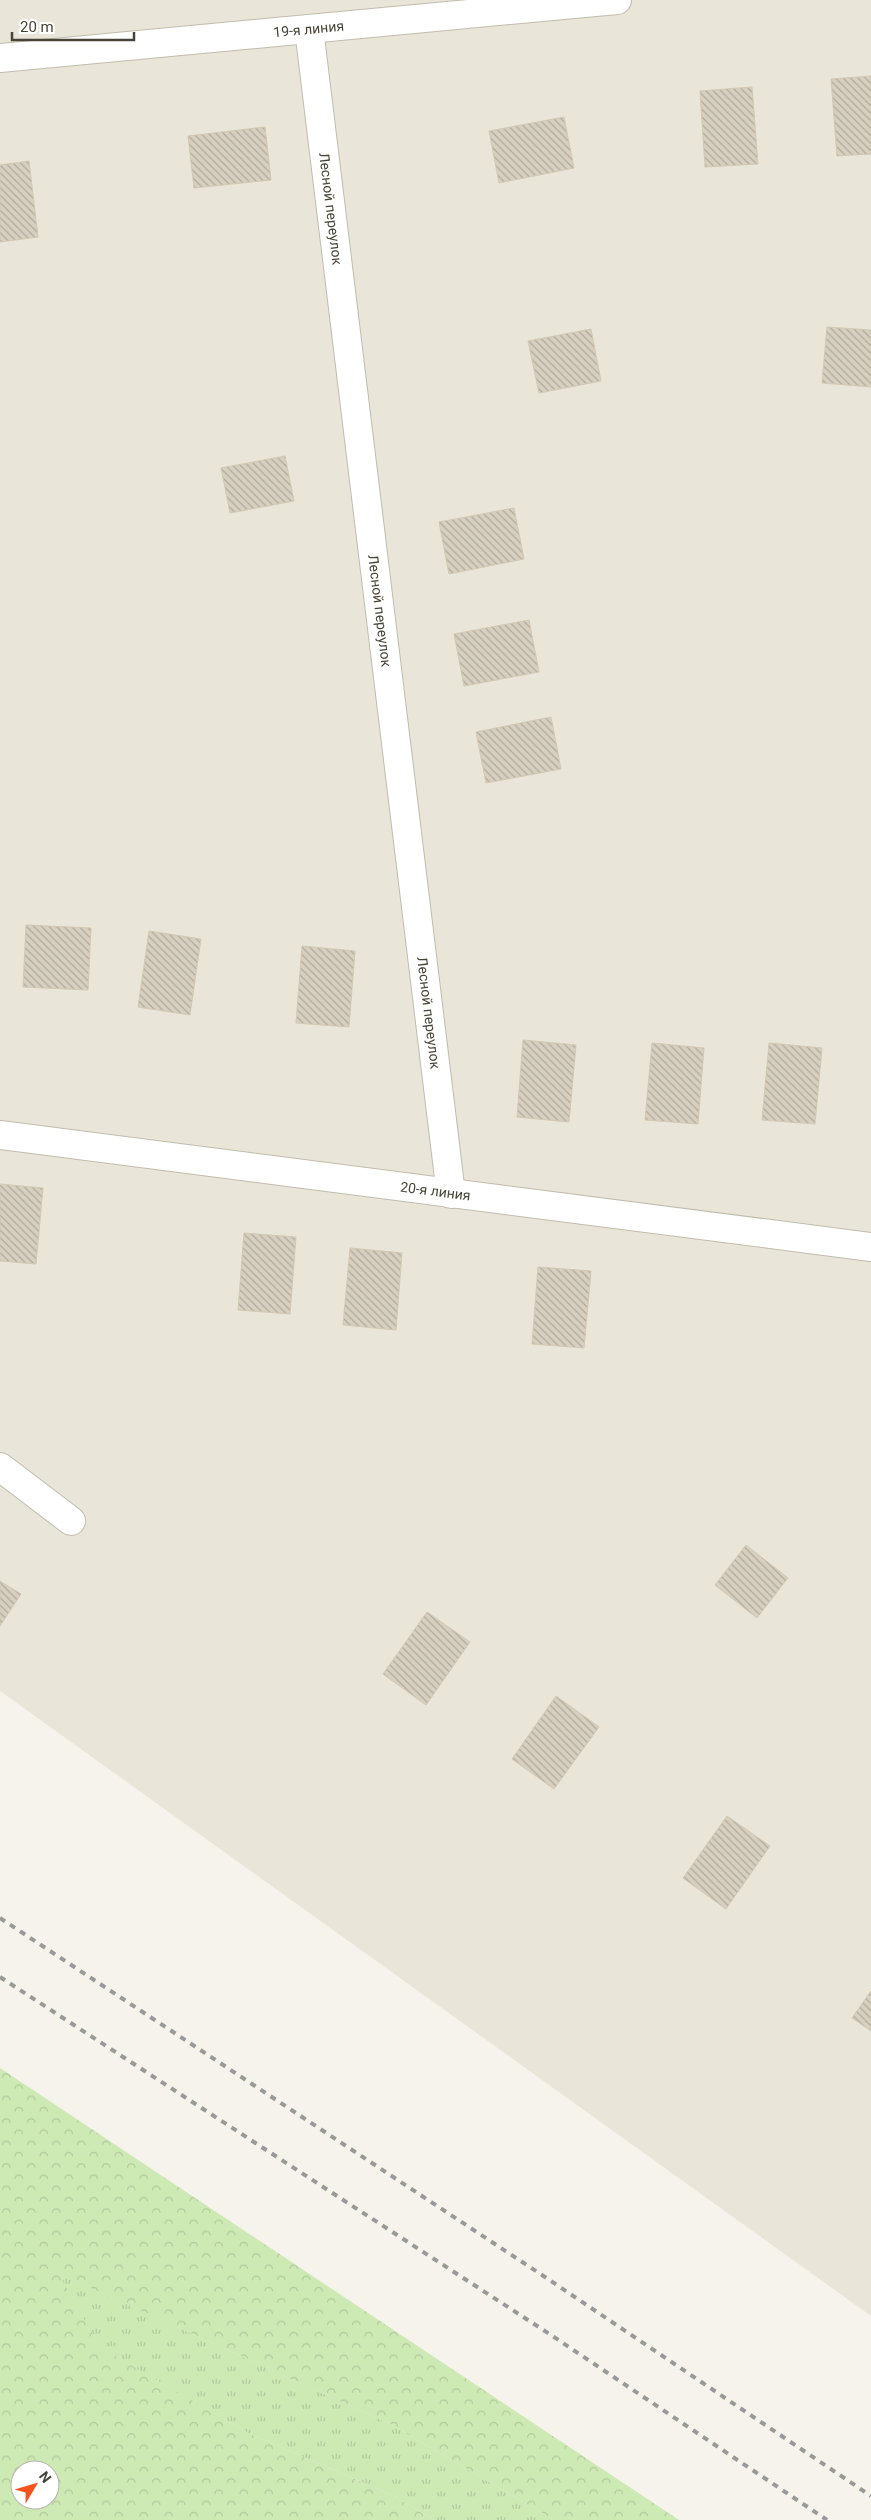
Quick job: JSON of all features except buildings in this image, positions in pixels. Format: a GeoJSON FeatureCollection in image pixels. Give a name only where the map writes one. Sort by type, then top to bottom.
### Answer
{"type":"FeatureCollection","features":[{"type":"Feature","properties":{"kind":"street","name":"19-я линия"},"geometry":{"type":"LineString","coordinates":[[0,58],[617,0]]}},
{"type":"Feature","properties":{"kind":"street","name":"Лесной переулок"},"geometry":{"type":"LineString","coordinates":[[310,29],[451,1194]]}},
{"type":"Feature","properties":{"kind":"street","name":"20-я линия"},"geometry":{"type":"LineString","coordinates":[[0,1135],[871,1247]]}},
{"type":"Feature","properties":{"kind":"street"},"geometry":{"type":"LineString","coordinates":[[0,1467],[71,1522]]}},
{"type":"Feature","properties":{"kind":"shaded area"},"geometry":{"type":"Polygon","coordinates":[[[0,0],[871,0],[871,2316],[0,1691],[0,0]]]}},
{"type":"Feature","properties":{"kind":"green space"},"geometry":{"type":"Polygon","coordinates":[[[0,2068],[679,2520],[554,2520],[392,2425],[58,2273],[100,2347],[248,2433],[396,2497],[434,2520],[0,2520],[0,2068]]]}},
{"type":"Feature","properties":{"kind":"green space"},"geometry":{"type":"Polygon","coordinates":[[[57,2272],[392,2425],[554,2520],[434,2520],[396,2497],[248,2433],[99,2347],[57,2272]]]}},
{"type":"Feature","properties":{"kind":"railway"},"geometry":{"type":"LineString","coordinates":[[0,1918],[545,2277],[871,2496]]}},
{"type":"Feature","properties":{"kind":"railway"},"geometry":{"type":"LineString","coordinates":[[0,1977],[551,2335],[827,2520]]}}]}
